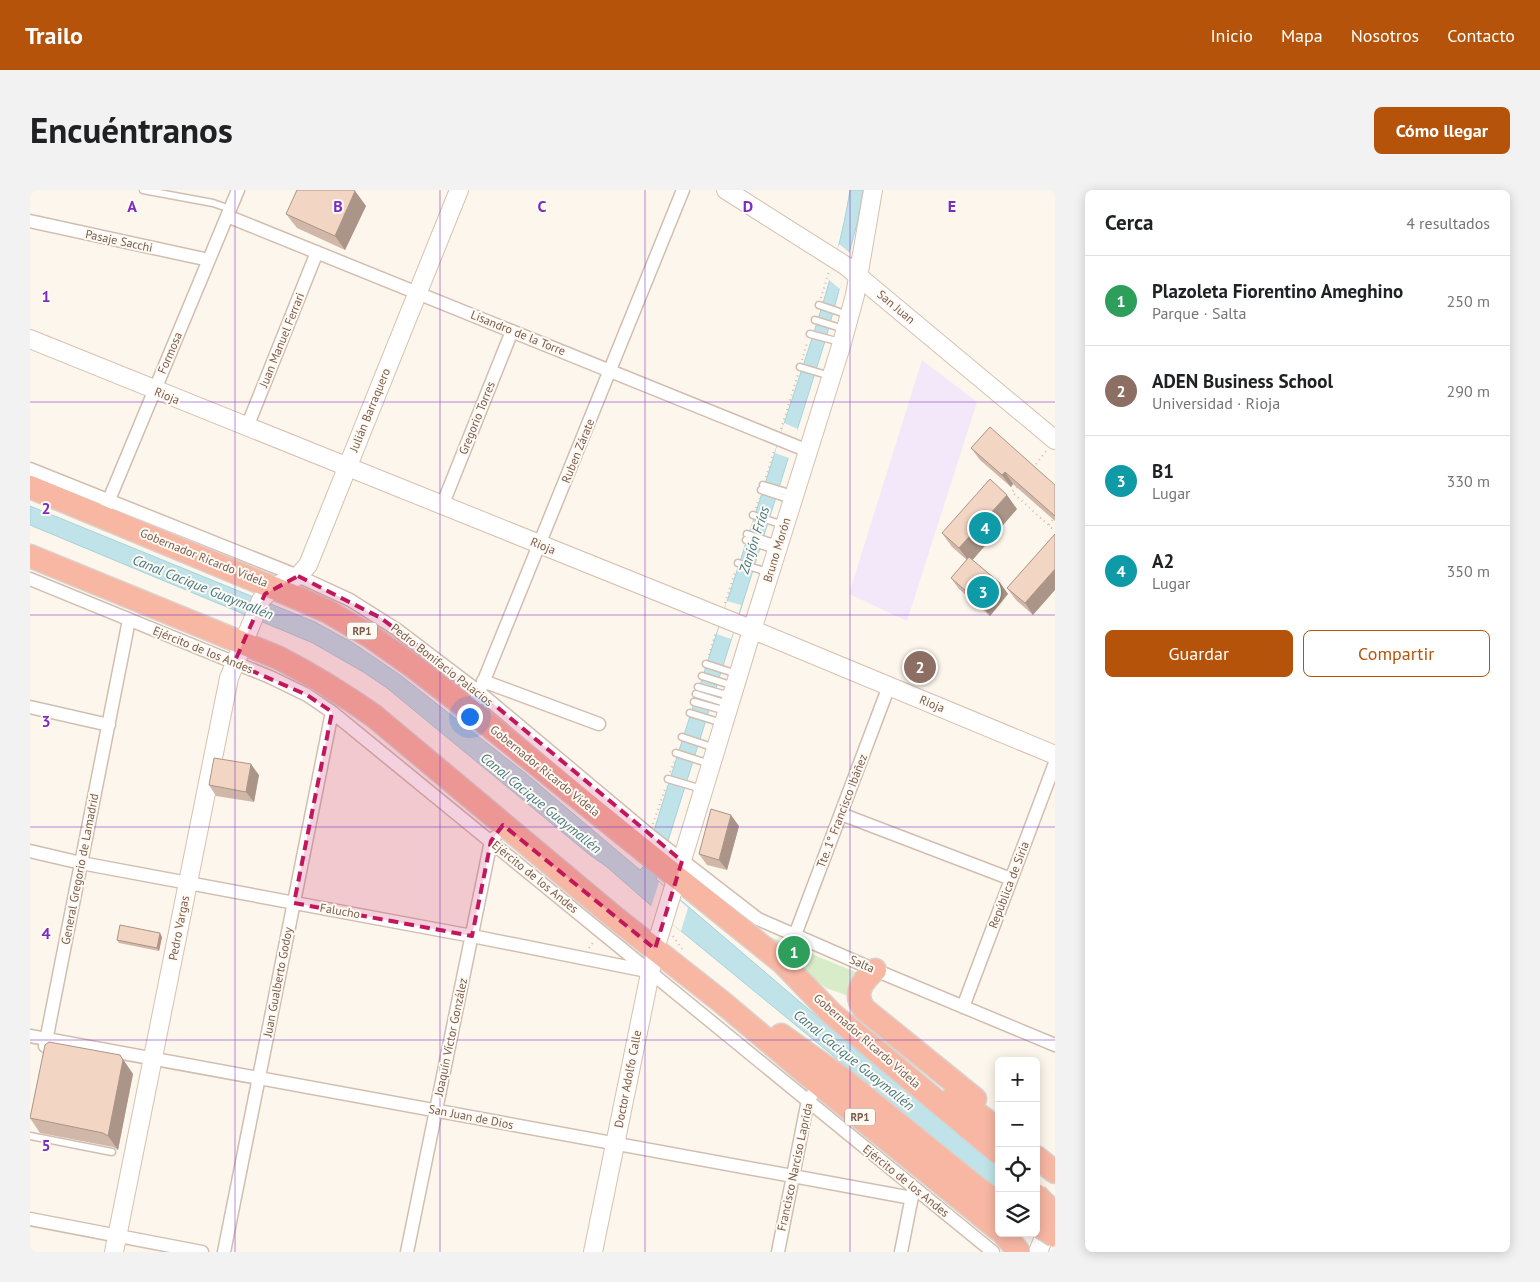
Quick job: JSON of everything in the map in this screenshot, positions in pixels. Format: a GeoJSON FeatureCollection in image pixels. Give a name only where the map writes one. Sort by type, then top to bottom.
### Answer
{"type":"FeatureCollection","features":[{"type":"Feature","properties":{"kind":"highway","name":"Gobernador Ricardo Videla"},"geometry":{"type":"LineString","coordinates":[[30,487],[105,508],[261,603],[327,611],[370,636],[414,667],[478,695],[665,873],[783,964],[831,1013],[995,1150]]}},
{"type":"Feature","properties":{"kind":"highway","name":"RP1"},"geometry":{"type":"LineString","coordinates":[[30,556],[238,653],[294,666],[347,696],[374,716],[497,833],[655,949],[723,1003],[814,1092],[995,1227]]}},
{"type":"Feature","properties":{"kind":"highway","name":"RP1"},"geometry":{"type":"LineString","coordinates":[[783,964],[820,988],[967,1107],[995,1127]]}},
{"type":"Feature","properties":{"kind":"highway"},"geometry":{"type":"LineString","coordinates":[[875,970],[864,980],[860,988],[858,998],[864,1009],[995,1118]]}},
{"type":"Feature","properties":{"kind":"highway","name":"RP1"},"geometry":{"type":"LineString","coordinates":[[723,1003],[780,1034],[824,1065],[970,1183],[995,1200]]}},
{"type":"Feature","properties":{"kind":"highway"},"geometry":{"type":"LineString","coordinates":[[1040,1160],[1055,1172]]}},
{"type":"Feature","properties":{"kind":"highway"},"geometry":{"type":"LineString","coordinates":[[1040,1208],[1047,1230]]}},
{"type":"Feature","properties":{"kind":"highway"},"geometry":{"type":"LineString","coordinates":[[1007,1237],[1020,1252]]}},
{"type":"Feature","properties":{"kind":"street","name":"Formosa"},"geometry":{"type":"LineString","coordinates":[[105,508],[238,190]]}},
{"type":"Feature","properties":{"kind":"street","name":"Julián Barraquero"},"geometry":{"type":"LineString","coordinates":[[298,576],[308,565],[459,190]]}},
{"type":"Feature","properties":{"kind":"street","name":"Ruben Zárate"},"geometry":{"type":"LineString","coordinates":[[478,695],[683,190]]}},
{"type":"Feature","properties":{"kind":"street","name":"San Juan"},"geometry":{"type":"LineString","coordinates":[[726,190],[847,267],[1052,444]]}},
{"type":"Feature","properties":{"kind":"street","name":"Bruno Morón"},"geometry":{"type":"LineString","coordinates":[[665,873],[704,789],[728,693],[736,624],[762,570],[801,447],[838,327],[847,267],[873,190]]}},
{"type":"Feature","properties":{"kind":"street","name":"Lisandro de la Torre"},"geometry":{"type":"LineString","coordinates":[[229,212],[317,252],[801,447]]}},
{"type":"Feature","properties":{"kind":"street","name":"Pasaje Sacchi"},"geometry":{"type":"LineString","coordinates":[[30,221],[209,260]]}},
{"type":"Feature","properties":{"kind":"street","name":"Juan Manuel Ferrari"},"geometry":{"type":"LineString","coordinates":[[247,427],[317,252]]}},
{"type":"Feature","properties":{"kind":"street","name":"Gregorio Torres"},"geometry":{"type":"LineString","coordinates":[[442,506],[512,331]]}},
{"type":"Feature","properties":{"kind":"street","name":"Rioja"},"geometry":{"type":"LineString","coordinates":[[30,339],[1055,754]]}},
{"type":"Feature","properties":{"kind":"street","name":"Pedro Bonifacio Palacios"},"geometry":{"type":"LineString","coordinates":[[30,469],[105,508],[298,576],[350,600],[381,618],[478,695],[599,724]]}},
{"type":"Feature","properties":{"kind":"street"},"geometry":{"type":"LineString","coordinates":[[261,603],[298,576]]}},
{"type":"Feature","properties":{"kind":"street","name":"Ejército de los Andes"},"geometry":{"type":"LineString","coordinates":[[30,579],[130,620],[238,653],[270,677],[307,695],[332,712],[497,833],[601,930],[649,971],[814,1092],[913,1192],[993,1252]]}},
{"type":"Feature","properties":{"kind":"street","name":"Pedro Vargas"},"geometry":{"type":"LineString","coordinates":[[116,1244],[229,678],[238,653],[261,603]]}},
{"type":"Feature","properties":{"kind":"street","name":"General Gregorio de Lamadrid"},"geometry":{"type":"LineString","coordinates":[[43,1057],[130,620]]}},
{"type":"Feature","properties":{"kind":"street","name":"Tte. 1° Francisco Ibáñez"},"geometry":{"type":"LineString","coordinates":[[795,935],[890,686]]}},
{"type":"Feature","properties":{"kind":"street"},"geometry":{"type":"LineString","coordinates":[[30,707],[108,725]]}},
{"type":"Feature","properties":{"kind":"street","name":"Juan Gualberto Godoy"},"geometry":{"type":"LineString","coordinates":[[224,1252],[332,712]]}},
{"type":"Feature","properties":{"kind":"street","name":"República de Siria"},"geometry":{"type":"LineString","coordinates":[[963,1008],[1055,762]]}},
{"type":"Feature","properties":{"kind":"street"},"geometry":{"type":"LineString","coordinates":[[841,814],[1011,880]]}},
{"type":"Feature","properties":{"kind":"street","name":"Joaquín Víctor González"},"geometry":{"type":"LineString","coordinates":[[407,1252],[472,936],[497,833]]}},
{"type":"Feature","properties":{"kind":"street","name":"Falucho"},"geometry":{"type":"LineString","coordinates":[[30,851],[81,863],[649,971]]}},
{"type":"Feature","properties":{"kind":"street","name":"Salta"},"geometry":{"type":"LineString","coordinates":[[665,873],[758,919],[963,1008],[1055,1045]]}},
{"type":"Feature","properties":{"kind":"street","name":"Doctor Adolfo Calle"},"geometry":{"type":"LineString","coordinates":[[593,1252],[655,949],[665,873]]}},
{"type":"Feature","properties":{"kind":"street","name":"San Juan de Dios"},"geometry":{"type":"LineString","coordinates":[[30,1036],[793,1176],[913,1192]]}},
{"type":"Feature","properties":{"kind":"street","name":"Francisco Narciso Laprida"},"geometry":{"type":"LineString","coordinates":[[778,1252],[793,1176],[814,1092]]}},
{"type":"Feature","properties":{"kind":"street"},"geometry":{"type":"LineString","coordinates":[[901,1252],[913,1192]]}},
{"type":"Feature","properties":{"kind":"street"},"geometry":{"type":"LineString","coordinates":[[30,1219],[116,1244],[202,1252]]}},
{"type":"Feature","properties":{"kind":"lane"},"geometry":{"type":"LineString","coordinates":[[144,190],[213,203],[229,212]]}},
{"type":"Feature","properties":{"kind":"lane"},"geometry":{"type":"LineString","coordinates":[[820,305],[838,327]]}},
{"type":"Feature","properties":{"kind":"lane"},"geometry":{"type":"LineString","coordinates":[[816,320],[838,327]]}},
{"type":"Feature","properties":{"kind":"lane"},"geometry":{"type":"LineString","coordinates":[[811,334],[838,327]]}},
{"type":"Feature","properties":{"kind":"lane"},"geometry":{"type":"LineString","coordinates":[[801,368],[824,374]]}},
{"type":"Feature","properties":{"kind":"lane"},"geometry":{"type":"LineString","coordinates":[[763,488],[785,495]]}},
{"type":"Feature","properties":{"kind":"lane"},"geometry":{"type":"LineString","coordinates":[[754,516],[776,523]]}},
{"type":"Feature","properties":{"kind":"lane"},"geometry":{"type":"LineString","coordinates":[[747,537],[769,545]]}},
{"type":"Feature","properties":{"kind":"lane"},"geometry":{"type":"LineString","coordinates":[[739,563],[762,570]]}},
{"type":"Feature","properties":{"kind":"lane"},"geometry":{"type":"LineString","coordinates":[[707,664],[728,693]]}},
{"type":"Feature","properties":{"kind":"lane"},"geometry":{"type":"LineString","coordinates":[[703,676],[728,693]]}},
{"type":"Feature","properties":{"kind":"lane"},"geometry":{"type":"LineString","coordinates":[[698,690],[714,692],[728,693],[712,699],[698,690]]}},
{"type":"Feature","properties":{"kind":"lane"},"geometry":{"type":"LineString","coordinates":[[694,702],[710,706],[728,693]]}},
{"type":"Feature","properties":{"kind":"lane"},"geometry":{"type":"LineString","coordinates":[[691,713],[706,718],[728,693]]}},
{"type":"Feature","properties":{"kind":"lane"},"geometry":{"type":"LineString","coordinates":[[682,738],[698,742],[713,756]]}},
{"type":"Feature","properties":{"kind":"lane"},"geometry":{"type":"LineString","coordinates":[[677,754],[693,759],[713,756]]}},
{"type":"Feature","properties":{"kind":"lane"},"geometry":{"type":"LineString","coordinates":[[669,779],[704,789]]}},
{"type":"Feature","properties":{"kind":"lane"},"geometry":{"type":"LineString","coordinates":[[30,1136],[112,1152]]}},
{"type":"Feature","properties":{"kind":"path"},"geometry":{"type":"LineString","coordinates":[[1031,470],[1052,444]]}},
{"type":"Feature","properties":{"kind":"path"},"geometry":{"type":"LineString","coordinates":[[1018,485],[1012,492],[1055,531]]}},
{"type":"Feature","properties":{"kind":"path"},"geometry":{"type":"LineString","coordinates":[[1048,525],[1055,517]]}},
{"type":"Feature","properties":{"kind":"path"},"geometry":{"type":"LineString","coordinates":[[587,958],[589,948],[601,930]]}},
{"type":"Feature","properties":{"kind":"highlighted area"},"geometry":{"type":"Polygon","coordinates":[[[298,576],[381,618],[479,692],[682,861],[655,949],[503,825],[491,841],[472,936],[294,903],[332,712],[307,695],[234,663],[265,594],[298,576]]]}},
{"type":"Feature","properties":{"kind":"shaded area"},"geometry":{"type":"Polygon","coordinates":[[[922,360],[977,402],[907,621],[849,594],[922,360]]]}},
{"type":"Feature","properties":{"kind":"green space"},"geometry":{"type":"Polygon","coordinates":[[[756,931],[858,973],[849,996],[826,988],[756,931]]]}},
{"type":"Feature","properties":{"kind":"water"},"geometry":{"type":"Polygon","coordinates":[[[850,190],[863,190],[857,224],[826,338],[656,879],[855,1049],[995,1164],[995,1189],[664,917],[607,867],[387,688],[313,643],[30,525],[30,506],[315,622],[353,643],[400,675],[525,773],[640,870],[643,867],[821,310],[838,250],[850,190]]]}},
{"type":"Feature","properties":{"kind":"pier"},"geometry":{"type":"Polygon","coordinates":[[[839,244],[850,253],[840,289],[829,280],[839,244]]]}},
{"type":"Feature","properties":{"kind":"pier"},"geometry":{"type":"Polygon","coordinates":[[[784,423],[798,429],[789,458],[775,453],[784,423]]]}},
{"type":"Feature","properties":{"kind":"pier"},"geometry":{"type":"Polygon","coordinates":[[[727,601],[741,605],[731,639],[717,634],[727,601]]]}},
{"type":"Feature","properties":{"kind":"pier"},"geometry":{"type":"Polygon","coordinates":[[[659,882],[688,908],[681,931],[651,907],[659,882]]]}},
{"type":"Feature","properties":{"kind":"building"},"geometry":{"type":"Polygon","coordinates":[[[297,190],[355,191],[335,236],[286,214],[297,190]]]}},
{"type":"Feature","properties":{"kind":"building"},"geometry":{"type":"Polygon","coordinates":[[[990,427],[1055,485],[1055,516],[1005,472],[1002,475],[971,448],[990,427]]]}},
{"type":"Feature","properties":{"kind":"building"},"geometry":{"type":"Polygon","coordinates":[[[990,479],[1007,495],[959,548],[942,533],[990,479]]]}},
{"type":"Feature","properties":{"kind":"building"},"geometry":{"type":"Polygon","coordinates":[[[1055,534],[1055,569],[1025,603],[1007,588],[1055,534]]]}},
{"type":"Feature","properties":{"kind":"building"},"geometry":{"type":"Polygon","coordinates":[[[969,557],[1000,583],[982,605],[951,578],[969,557]]]}},
{"type":"Feature","properties":{"kind":"building"},"geometry":{"type":"Polygon","coordinates":[[[214,758],[251,764],[246,792],[209,785],[214,758]]]}},
{"type":"Feature","properties":{"kind":"building"},"geometry":{"type":"Polygon","coordinates":[[[711,809],[731,815],[719,860],[699,854],[711,809]]]}},
{"type":"Feature","properties":{"kind":"building"},"geometry":{"type":"Polygon","coordinates":[[[120,925],[160,933],[157,948],[117,940],[120,925]]]}},
{"type":"Feature","properties":{"kind":"building"},"geometry":{"type":"Polygon","coordinates":[[[49,1042],[120,1055],[123,1060],[108,1136],[103,1133],[30,1118],[45,1045],[49,1042]]]}},
{"type":"Feature","properties":{"kind":"place","name":"A2"},"geometry":{"type":"Point","coordinates":[985,528]}},
{"type":"Feature","properties":{"kind":"place","name":"B1"},"geometry":{"type":"Point","coordinates":[983,592]}},
{"type":"Feature","properties":{"kind":"place","name":"ADEN Business School"},"geometry":{"type":"Point","coordinates":[920,667]}},
{"type":"Feature","properties":{"kind":"place","name":"Plazoleta Fiorentino Ameghino"},"geometry":{"type":"Point","coordinates":[794,952]}},
{"type":"Feature","properties":{"kind":"water label","name":"Zanjón Frías"},"geometry":{"type":"Point","coordinates":[754,540]}},
{"type":"Feature","properties":{"kind":"water label","name":"Canal Cacique Guaymallén"},"geometry":{"type":"Point","coordinates":[203,587]}},
{"type":"Feature","properties":{"kind":"water label","name":"Canal Cacique Guaymallén"},"geometry":{"type":"Point","coordinates":[541,803]}},
{"type":"Feature","properties":{"kind":"water label","name":"Canal Cacique Guaymallén"},"geometry":{"type":"Point","coordinates":[854,1060]}}]}
